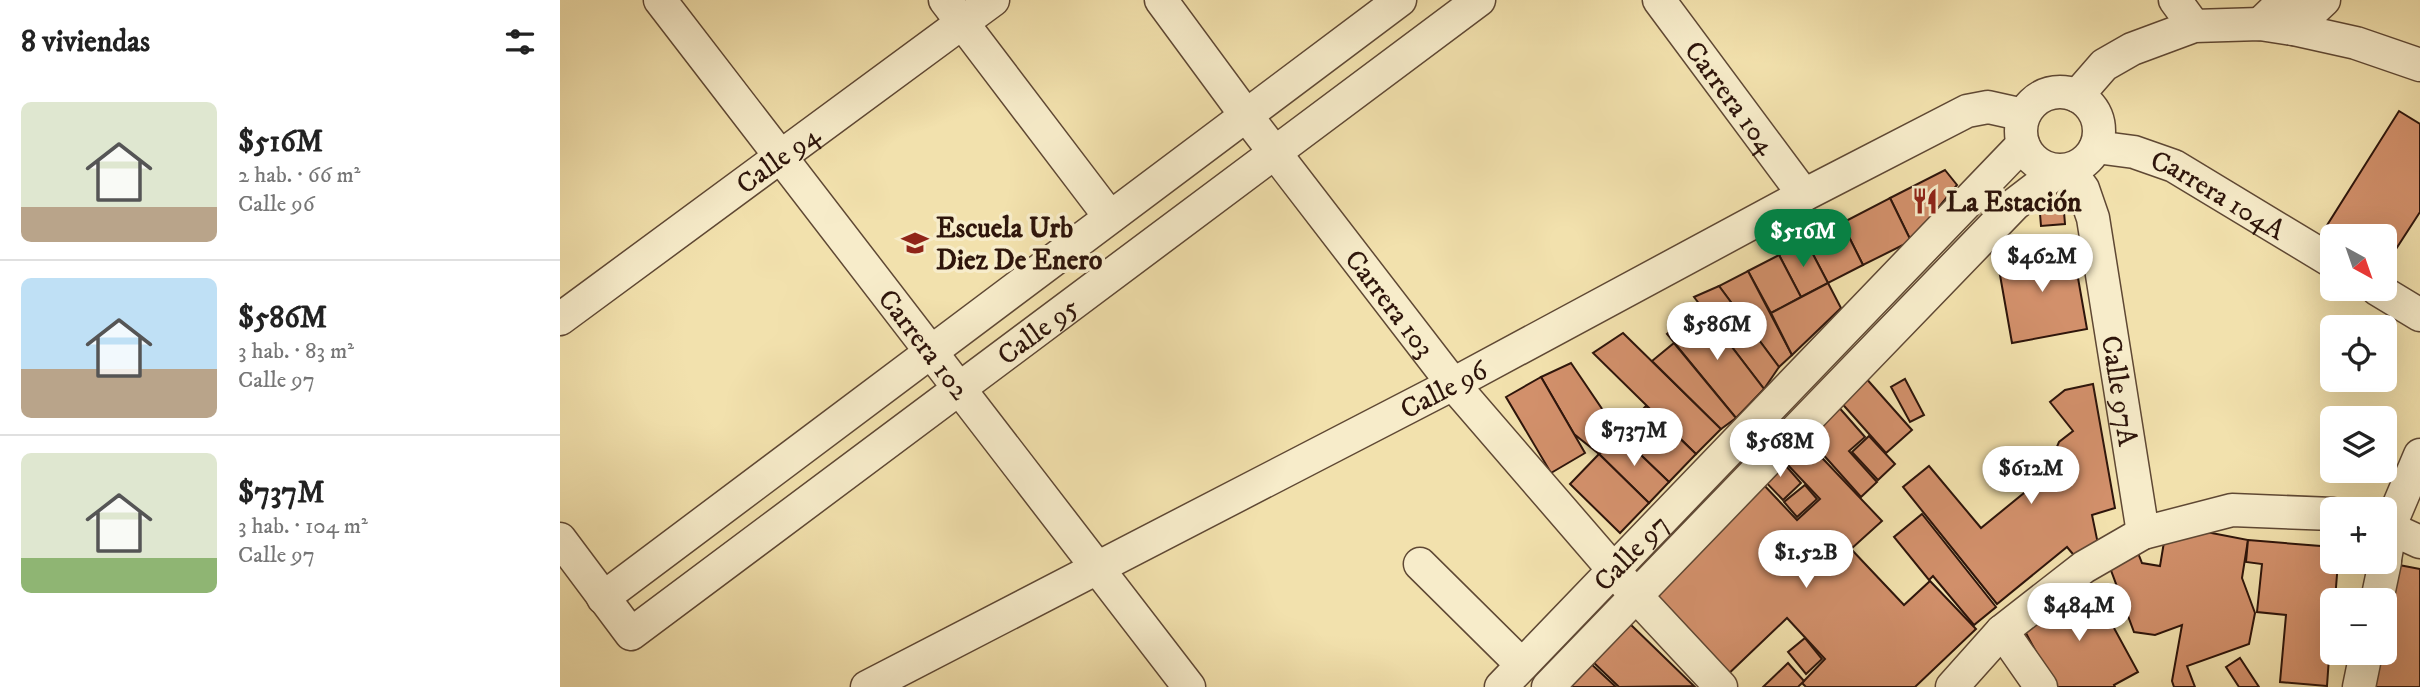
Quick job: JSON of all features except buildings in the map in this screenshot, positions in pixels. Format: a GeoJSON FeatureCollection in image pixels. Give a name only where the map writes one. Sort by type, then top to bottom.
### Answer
{"type":"FeatureCollection","features":[{"type":"Feature","properties":{"kind":"street","name":"Carrera 102"},"geometry":{"type":"LineString","coordinates":[[660,0],[1189,687]]}},
{"type":"Feature","properties":{"kind":"street","name":"Calle 94"},"geometry":{"type":"LineString","coordinates":[[560,319],[780,157],[953,11],[993,0]]}},
{"type":"Feature","properties":{"kind":"street","name":"Carrera 103"},"geometry":{"type":"LineString","coordinates":[[1161,0],[1274,153],[1453,384],[1637,597],[1721,687]]}},
{"type":"Feature","properties":{"kind":"street","name":"Calle 95"},"geometry":{"type":"LineString","coordinates":[[1400,0],[603,598],[631,634],[1479,0]]}},
{"type":"Feature","properties":{"kind":"street","name":"Carrera 104"},"geometry":{"type":"LineString","coordinates":[[1659,0],[1804,195]]}},
{"type":"Feature","properties":{"kind":"street"},"geometry":{"type":"LineString","coordinates":[[2175,0],[2194,26]]}},
{"type":"Feature","properties":{"kind":"street"},"geometry":{"type":"LineString","coordinates":[[2077,96],[2104,65],[2132,50],[2194,26],[2260,24],[2325,0]]}},
{"type":"Feature","properties":{"kind":"street"},"geometry":{"type":"LineString","coordinates":[[953,11],[1110,217]]}},
{"type":"Feature","properties":{"kind":"street"},"geometry":{"type":"LineString","coordinates":[[2289,15],[2356,43],[2420,65]]}},
{"type":"Feature","properties":{"kind":"street"},"geometry":{"type":"LineString","coordinates":[[2062,92],[2077,96],[2087,102],[2094,112],[2099,135],[2096,147],[2081,165],[2063,170],[2043,167],[2030,158],[2023,130],[2033,103],[2046,94],[2062,92]]}},
{"type":"Feature","properties":{"kind":"street","name":"Calle 96"},"geometry":{"type":"LineString","coordinates":[[867,687],[1453,384],[1804,195],[1967,111],[1988,107],[2023,130]]}},
{"type":"Feature","properties":{"kind":"street","name":"Calle 97"},"geometry":{"type":"LineString","coordinates":[[1511,676],[1615,570],[2023,130]]}},
{"type":"Feature","properties":{"kind":"street","name":"Carrera 104A"},"geometry":{"type":"LineString","coordinates":[[2096,147],[2134,152],[2174,166],[2320,254]]}},
{"type":"Feature","properties":{"kind":"street","name":"Calle 97"},"geometry":{"type":"LineString","coordinates":[[1548,687],[2015,204],[2063,170]]}},
{"type":"Feature","properties":{"kind":"street","name":"Calle 97A"},"geometry":{"type":"LineString","coordinates":[[2063,170],[2082,189],[2093,218],[2143,533]]}},
{"type":"Feature","properties":{"kind":"street"},"geometry":{"type":"LineString","coordinates":[[2397,301],[2420,315]]}},
{"type":"Feature","properties":{"kind":"street"},"geometry":{"type":"LineString","coordinates":[[2397,509],[2420,455]]}},
{"type":"Feature","properties":{"kind":"street"},"geometry":{"type":"LineString","coordinates":[[1952,687],[2002,631],[2084,566],[2143,533],[2232,510],[2320,513]]}},
{"type":"Feature","properties":{"kind":"street"},"geometry":{"type":"LineString","coordinates":[[2397,531],[2420,542]]}},
{"type":"Feature","properties":{"kind":"street"},"geometry":{"type":"LineString","coordinates":[[560,540],[603,598]]}},
{"type":"Feature","properties":{"kind":"street"},"geometry":{"type":"LineString","coordinates":[[1420,564],[1511,676]]}},
{"type":"Feature","properties":{"kind":"street"},"geometry":{"type":"LineString","coordinates":[[2002,631],[2041,687]]}},
{"type":"Feature","properties":{"kind":"street"},"geometry":{"type":"LineString","coordinates":[[2359,687],[2364,665]]}},
{"type":"Feature","properties":{"kind":"place","name":"La Estación"},"geometry":{"type":"Point","coordinates":[1925,201]}},
{"type":"Feature","properties":{"kind":"place","name":"Escuela Urb Diez De Enero"},"geometry":{"type":"Point","coordinates":[915,243]}}]}
